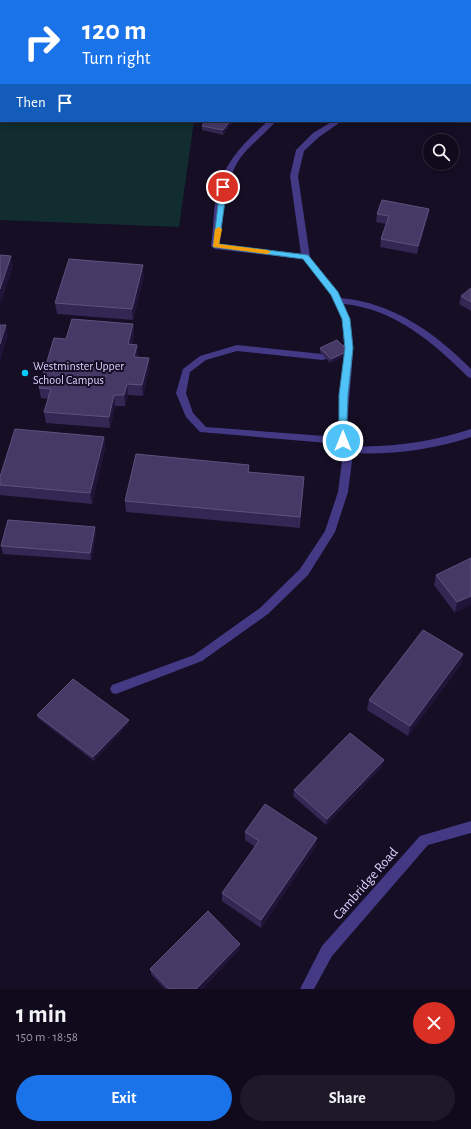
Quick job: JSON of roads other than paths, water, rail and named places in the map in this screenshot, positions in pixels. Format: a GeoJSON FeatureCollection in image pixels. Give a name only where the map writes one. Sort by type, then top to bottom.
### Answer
{"type":"FeatureCollection","features":[{"type":"Feature","properties":{"kind":"street"},"geometry":{"type":"LineString","coordinates":[[271,122],[247,144],[226,176],[220,198],[219,225],[215,246],[306,257]]}},
{"type":"Feature","properties":{"kind":"street"},"geometry":{"type":"LineString","coordinates":[[116,689],[198,658],[264,611],[304,572],[330,532],[344,492],[347,461],[344,445],[344,395],[348,345],[346,319],[337,300],[306,257],[294,176],[300,150],[316,135],[336,122]]}},
{"type":"Feature","properties":{"kind":"street"},"geometry":{"type":"LineString","coordinates":[[337,300],[368,305],[405,320],[451,354],[471,375]]}},
{"type":"Feature","properties":{"kind":"street"},"geometry":{"type":"LineString","coordinates":[[348,345],[339,353],[322,357],[237,348],[203,358],[186,371],[181,393],[189,415],[203,430],[381,449],[449,441],[471,433]]}},
{"type":"Feature","properties":{"kind":"street","name":"Cambridge Road"},"geometry":{"type":"LineString","coordinates":[[307,989],[327,951],[424,840],[471,827]]}},
{"type":"Feature","properties":{"kind":"place","name":"Westminster Upper School Campus"},"geometry":{"type":"Point","coordinates":[25,373]}}]}
